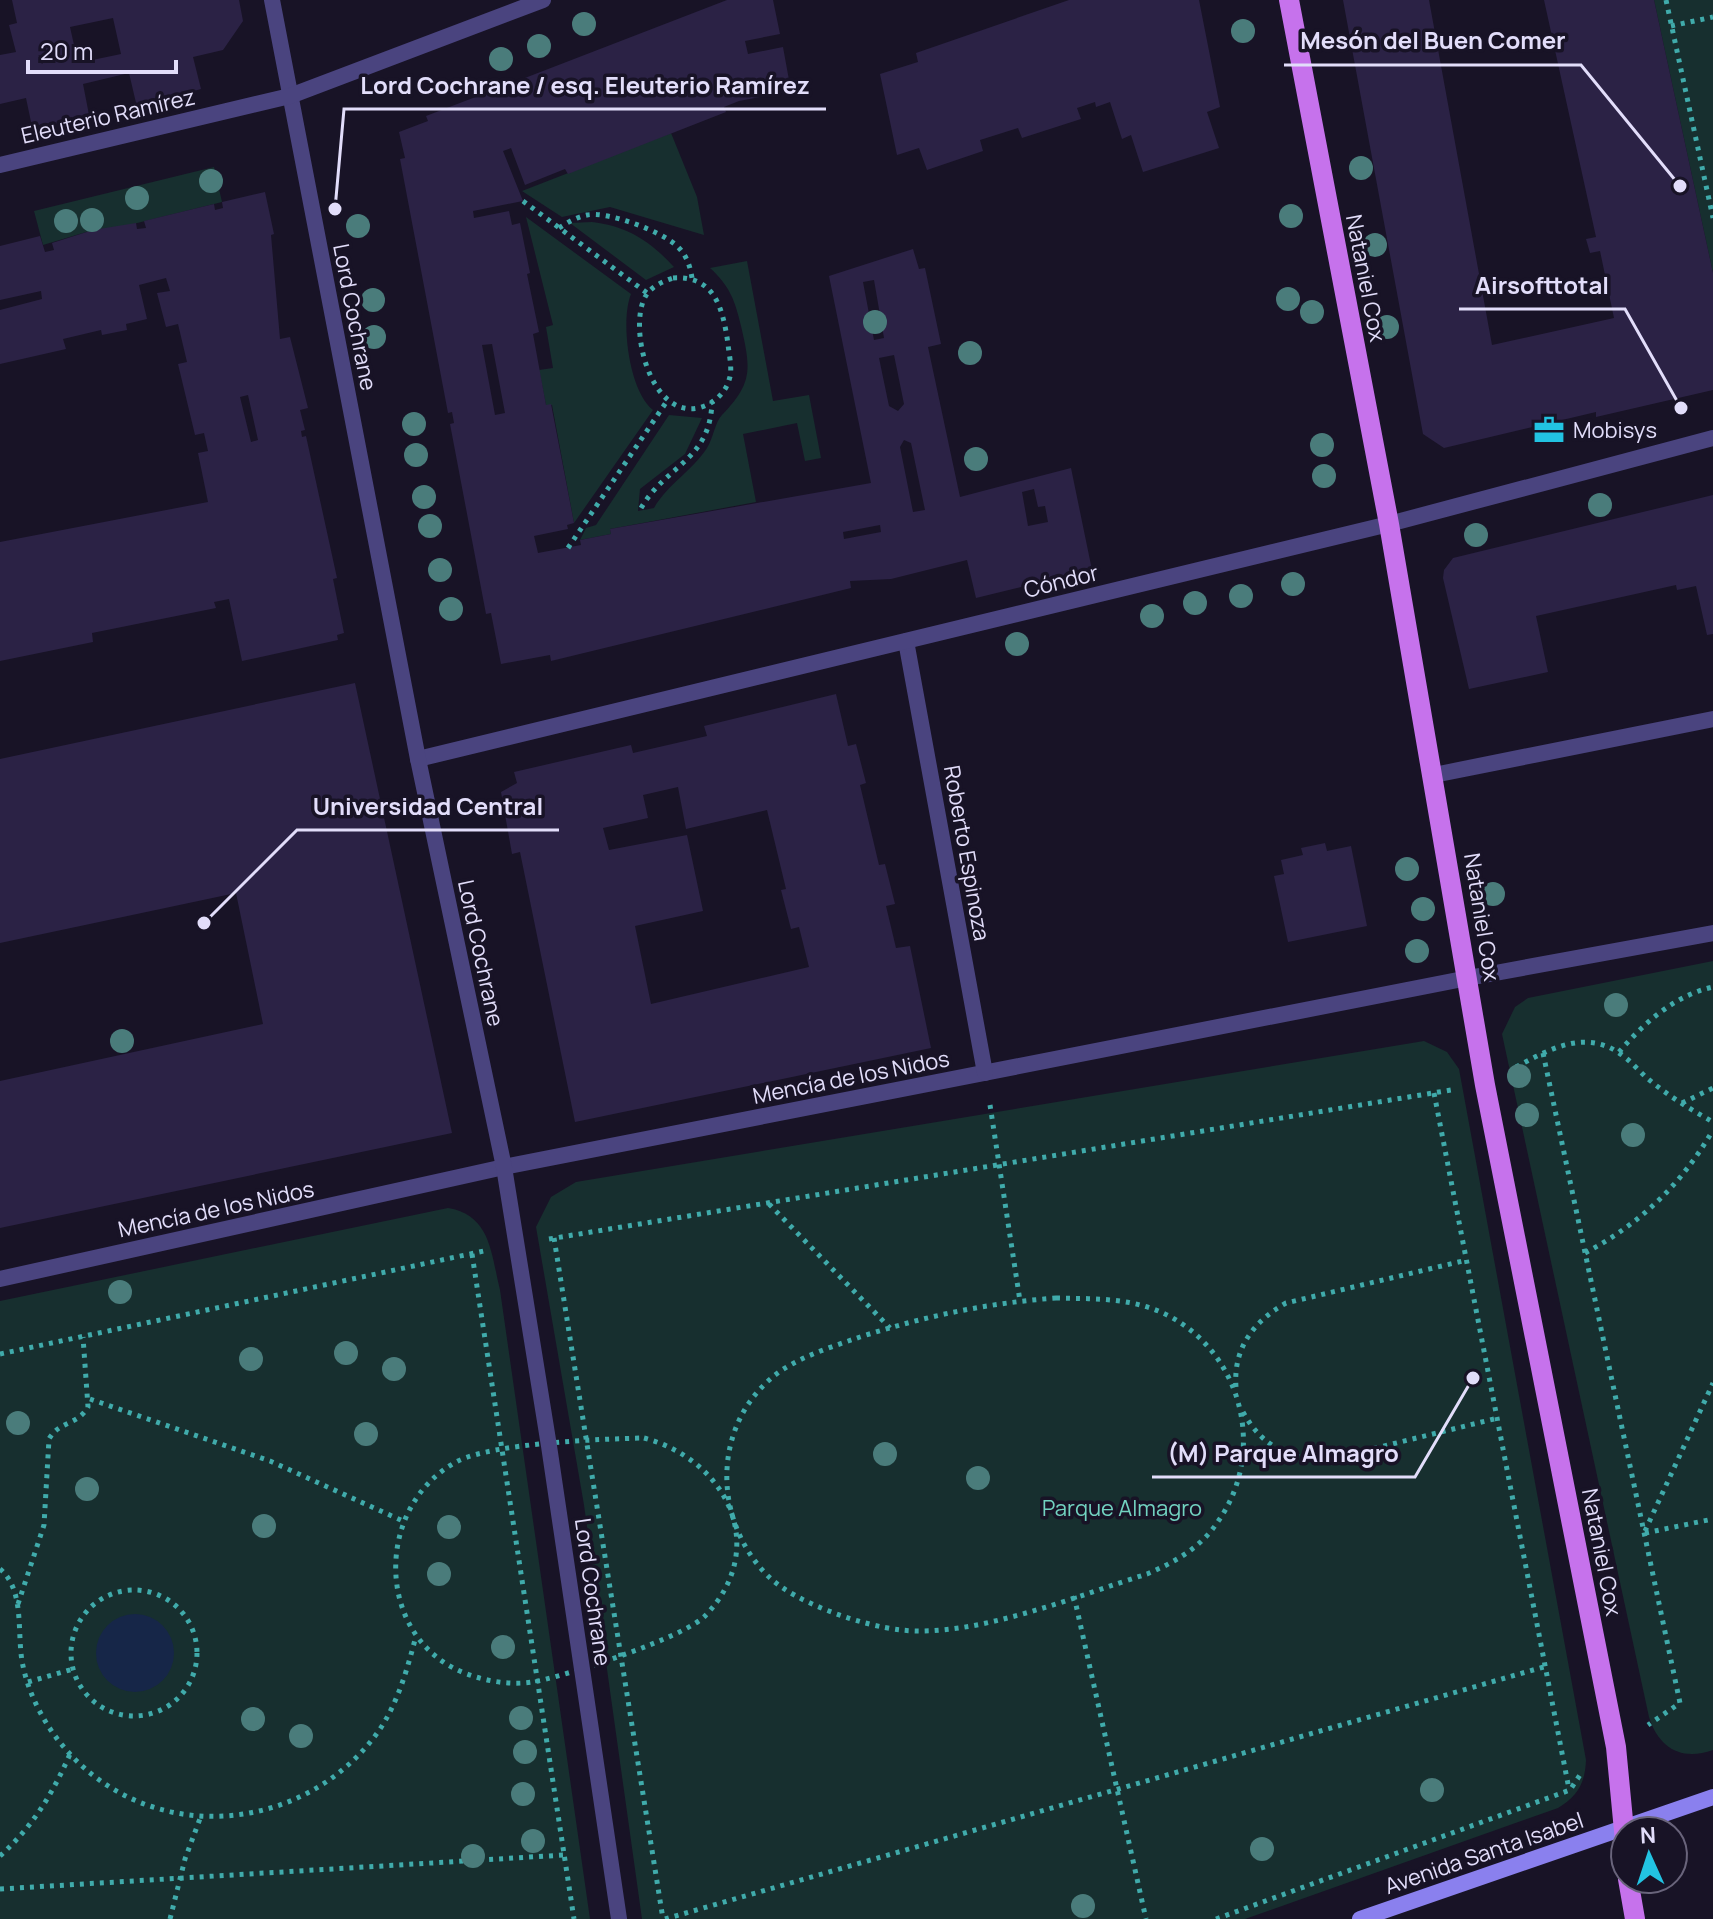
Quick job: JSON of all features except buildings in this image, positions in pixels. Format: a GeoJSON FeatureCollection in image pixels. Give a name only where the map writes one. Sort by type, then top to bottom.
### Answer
{"type":"FeatureCollection","features":[{"type":"Feature","properties":{"kind":"main road","name":"Nataniel Cox"},"geometry":{"type":"LineString","coordinates":[[1289,0],[1389,524],[1485,1085],[1616,1747],[1623,1815]]}},
{"type":"Feature","properties":{"kind":"main road","name":"Avenida Santa Isabel"},"geometry":{"type":"LineString","coordinates":[[1671,1815],[1713,1797]]}},
{"type":"Feature","properties":{"kind":"main road","name":"Avenida Santa Isabel"},"geometry":{"type":"LineString","coordinates":[[1360,1919],[1609,1840]]}},
{"type":"Feature","properties":{"kind":"main road"},"geometry":{"type":"LineString","coordinates":[[1631,1895],[1635,1919]]}},
{"type":"Feature","properties":{"kind":"street","name":"Lord Cochrane"},"geometry":{"type":"LineString","coordinates":[[272,0],[418,759],[504,1167],[619,1919]]}},
{"type":"Feature","properties":{"kind":"street","name":"Eleuterio Ramírez"},"geometry":{"type":"LineString","coordinates":[[0,165],[290,96],[543,0]]}},
{"type":"Feature","properties":{"kind":"street","name":"Cóndor"},"geometry":{"type":"LineString","coordinates":[[418,759],[1389,524],[1713,438]]}},
{"type":"Feature","properties":{"kind":"street","name":"Roberto Espinoza"},"geometry":{"type":"LineString","coordinates":[[906,641],[985,1073]]}},
{"type":"Feature","properties":{"kind":"street"},"geometry":{"type":"LineString","coordinates":[[1434,775],[1713,719]]}},
{"type":"Feature","properties":{"kind":"street","name":"Mencía de los Nidos"},"geometry":{"type":"LineString","coordinates":[[0,1279],[504,1167],[1713,933]]}},
{"type":"Feature","properties":{"kind":"path"},"geometry":{"type":"LineString","coordinates":[[1666,0],[1713,218]]}},
{"type":"Feature","properties":{"kind":"path"},"geometry":{"type":"LineString","coordinates":[[1671,26],[1713,17]]}},
{"type":"Feature","properties":{"kind":"path"},"geometry":{"type":"LineString","coordinates":[[523,201],[647,294]]}},
{"type":"Feature","properties":{"kind":"path"},"geometry":{"type":"LineString","coordinates":[[559,228],[588,214],[610,215],[678,246],[686,257],[692,278]]}},
{"type":"Feature","properties":{"kind":"path"},"geometry":{"type":"LineString","coordinates":[[673,278],[692,278],[710,288],[718,298],[727,335],[730,378],[723,392],[712,402],[697,408],[682,408],[667,401],[650,378],[640,309],[647,294],[658,283],[673,278]]}},
{"type":"Feature","properties":{"kind":"path"},"geometry":{"type":"LineString","coordinates":[[568,548],[667,401]]}},
{"type":"Feature","properties":{"kind":"path"},"geometry":{"type":"LineString","coordinates":[[641,508],[662,479],[697,452],[709,428],[712,402]]}},
{"type":"Feature","properties":{"kind":"path"},"geometry":{"type":"LineString","coordinates":[[1619,1052],[1651,1019],[1676,1002],[1713,987]]}},
{"type":"Feature","properties":{"kind":"path"},"geometry":{"type":"LineString","coordinates":[[0,1354],[517,1244],[1485,1085],[1543,1053],[1577,1042],[1599,1044],[1619,1052],[1682,1104],[1713,1122]]}},
{"type":"Feature","properties":{"kind":"path"},"geometry":{"type":"LineString","coordinates":[[1216,1919],[1570,1790],[1586,1766],[1680,1703],[1543,1053]]}},
{"type":"Feature","properties":{"kind":"path"},"geometry":{"type":"LineString","coordinates":[[985,1073],[1020,1301]]}},
{"type":"Feature","properties":{"kind":"path"},"geometry":{"type":"LineString","coordinates":[[1682,1104],[1713,1088]]}},
{"type":"Feature","properties":{"kind":"path"},"geometry":{"type":"LineString","coordinates":[[1434,1093],[1570,1790]]}},
{"type":"Feature","properties":{"kind":"path"},"geometry":{"type":"LineString","coordinates":[[1585,1253],[1633,1224],[1668,1194],[1695,1161],[1713,1130]]}},
{"type":"Feature","properties":{"kind":"path"},"geometry":{"type":"LineString","coordinates":[[768,1203],[890,1328]]}},
{"type":"Feature","properties":{"kind":"path"},"geometry":{"type":"LineString","coordinates":[[554,1238],[664,1919],[1547,1666]]}},
{"type":"Feature","properties":{"kind":"path"},"geometry":{"type":"LineString","coordinates":[[472,1254],[574,1919]]}},
{"type":"Feature","properties":{"kind":"path"},"geometry":{"type":"LineString","coordinates":[[1467,1260],[1286,1303],[1264,1315],[1247,1335],[1238,1359],[1235,1384],[1241,1409],[1245,1438],[1242,1468],[1233,1497],[1219,1522],[1198,1545],[1174,1562],[1147,1574],[969,1627],[900,1630],[861,1622],[795,1595],[770,1578],[749,1554],[735,1527],[727,1498],[725,1470],[731,1441],[742,1414],[761,1389],[782,1370],[809,1356],[944,1312],[1020,1301],[1112,1299],[1141,1304],[1169,1316],[1194,1333],[1215,1355],[1231,1380],[1241,1409],[1252,1428],[1268,1444],[1287,1454],[1309,1460],[1331,1459],[1498,1418]]}},
{"type":"Feature","properties":{"kind":"path"},"geometry":{"type":"LineString","coordinates":[[18,1605],[44,1525],[49,1439],[55,1429],[84,1414],[90,1399],[83,1337]]}},
{"type":"Feature","properties":{"kind":"path"},"geometry":{"type":"LineString","coordinates":[[1644,1533],[1713,1383]]}},
{"type":"Feature","properties":{"kind":"path"},"geometry":{"type":"LineString","coordinates":[[90,1399],[270,1461],[403,1521]]}},
{"type":"Feature","properties":{"kind":"path"},"geometry":{"type":"LineString","coordinates":[[1644,1533],[1713,1519]]}},
{"type":"Feature","properties":{"kind":"path"},"geometry":{"type":"LineString","coordinates":[[0,1569],[11,1582],[18,1605],[18,1638],[28,1682],[50,1729],[70,1754],[94,1776],[124,1795],[157,1808],[201,1816],[227,1817],[262,1812],[295,1800],[327,1783],[354,1761],[377,1734],[394,1704],[416,1636]]}},
{"type":"Feature","properties":{"kind":"path"},"geometry":{"type":"LineString","coordinates":[[127,1590],[161,1596],[176,1606],[195,1634],[197,1660],[190,1684],[165,1708],[148,1715],[128,1716],[109,1711],[93,1701],[81,1687],[73,1669],[71,1651],[82,1617],[94,1604],[127,1590]]}},
{"type":"Feature","properties":{"kind":"path"},"geometry":{"type":"LineString","coordinates":[[1074,1596],[1146,1919]]}},
{"type":"Feature","properties":{"kind":"path"},"geometry":{"type":"LineString","coordinates":[[28,1682],[73,1669]]}},
{"type":"Feature","properties":{"kind":"path"},"geometry":{"type":"LineString","coordinates":[[0,1856],[23,1834],[51,1798],[70,1754]]}},
{"type":"Feature","properties":{"kind":"path"},"geometry":{"type":"LineString","coordinates":[[170,1919],[180,1877],[201,1816]]}},
{"type":"Feature","properties":{"kind":"path"},"geometry":{"type":"LineString","coordinates":[[0,1889],[564,1855]]}},
{"type":"Feature","properties":{"kind":"green space"},"geometry":{"type":"Polygon","coordinates":[[[1654,0],[1713,0],[1713,273],[1654,0]]]}},
{"type":"Feature","properties":{"kind":"green space"},"geometry":{"type":"Polygon","coordinates":[[[671,133],[697,197],[704,235],[610,207],[562,217],[522,191],[671,133]]]}},
{"type":"Feature","properties":{"kind":"green space"},"geometry":{"type":"Polygon","coordinates":[[[214,167],[222,202],[113,229],[93,230],[43,245],[34,211],[214,167]]]}},
{"type":"Feature","properties":{"kind":"green space"},"geometry":{"type":"Polygon","coordinates":[[[526,217],[631,294],[626,321],[629,355],[638,388],[653,410],[574,523],[552,405],[546,405],[539,370],[553,368],[546,327],[553,325],[526,217]]]}},
{"type":"Feature","properties":{"kind":"green space"},"geometry":{"type":"Polygon","coordinates":[[[592,222],[637,236],[674,267],[646,280],[570,223],[592,222]]]}},
{"type":"Feature","properties":{"kind":"green space"},"geometry":{"type":"Polygon","coordinates":[[[747,261],[773,401],[809,395],[821,458],[805,461],[797,423],[743,434],[756,502],[610,529],[611,534],[580,540],[586,528],[596,525],[669,415],[702,418],[685,454],[640,489],[638,511],[654,508],[707,448],[720,418],[744,384],[748,365],[734,301],[710,268],[747,261]]]}},
{"type":"Feature","properties":{"kind":"green space"},"geometry":{"type":"Polygon","coordinates":[[[1713,961],[1713,1750],[1691,1754],[1673,1750],[1665,1744],[1649,1717],[1502,1034],[1515,1007],[1528,998],[1713,961]]]}},
{"type":"Feature","properties":{"kind":"green space","name":"Parque Almagro"},"geometry":{"type":"Polygon","coordinates":[[[1424,1041],[1447,1052],[1459,1069],[1586,1760],[1582,1782],[1571,1799],[1558,1808],[1245,1919],[642,1919],[584,1505],[536,1227],[551,1197],[576,1182],[1424,1041]]]}},
{"type":"Feature","properties":{"kind":"green space"},"geometry":{"type":"Polygon","coordinates":[[[448,1208],[462,1212],[481,1228],[491,1250],[500,1290],[590,1919],[0,1919],[0,1301],[448,1208]]]}},
{"type":"Feature","properties":{"kind":"water"},"geometry":{"type":"Polygon","coordinates":[[[135,1614],[150,1617],[163,1625],[171,1638],[174,1653],[171,1668],[163,1681],[150,1689],[135,1692],[120,1689],[107,1681],[99,1668],[96,1653],[99,1638],[107,1625],[120,1617],[135,1614]]]}},
{"type":"Feature","properties":{"kind":"place","name":"Mesón del Buen Comer"},"geometry":{"type":"Point","coordinates":[1680,186]}},
{"type":"Feature","properties":{"kind":"place","name":"Lord Cochrane / esq. Eleuterio Ramírez"},"geometry":{"type":"Point","coordinates":[335,209]}},
{"type":"Feature","properties":{"kind":"place","name":"Airsofttotal"},"geometry":{"type":"Point","coordinates":[1681,408]}},
{"type":"Feature","properties":{"kind":"place","name":"Mobisys"},"geometry":{"type":"Point","coordinates":[1549,430]}},
{"type":"Feature","properties":{"kind":"place","name":"Universidad Central"},"geometry":{"type":"Point","coordinates":[204,923]}},
{"type":"Feature","properties":{"kind":"place","name":"(M) Parque Almagro"},"geometry":{"type":"Point","coordinates":[1473,1378]}}]}
